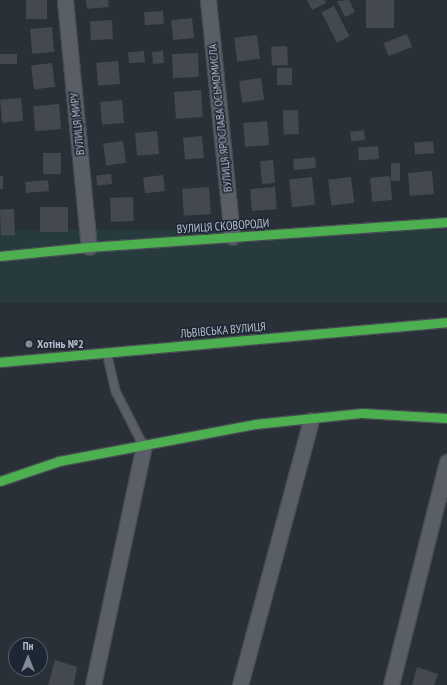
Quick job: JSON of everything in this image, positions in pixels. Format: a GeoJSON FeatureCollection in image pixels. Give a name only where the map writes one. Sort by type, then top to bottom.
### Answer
{"type":"FeatureCollection","features":[{"type":"Feature","properties":{"kind":"street","name":"ВУЛИЦЯ МИРУ"},"geometry":{"type":"LineString","coordinates":[[65,0],[89,247]]}},
{"type":"Feature","properties":{"kind":"street","name":"ВУЛИЦЯ ЯРОСЛАВА ОСЬМОМИСЛА"},"geometry":{"type":"LineString","coordinates":[[208,0],[232,237]]}},
{"type":"Feature","properties":{"kind":"street","name":"ВУЛИЦЯ СКОВОРОДИ"},"geometry":{"type":"LineString","coordinates":[[0,256],[89,247],[447,222]]}},
{"type":"Feature","properties":{"kind":"street","name":"ЛЬВІВСЬКА ВУЛИЦЯ"},"geometry":{"type":"LineString","coordinates":[[0,362],[106,351],[447,322]]}},
{"type":"Feature","properties":{"kind":"street"},"geometry":{"type":"LineString","coordinates":[[0,480],[59,461],[255,424],[311,420],[362,414],[447,418]]}},
{"type":"Feature","properties":{"kind":"street"},"geometry":{"type":"LineString","coordinates":[[240,685],[311,420]]}},
{"type":"Feature","properties":{"kind":"street"},"geometry":{"type":"LineString","coordinates":[[93,685],[144,446]]}},
{"type":"Feature","properties":{"kind":"street"},"geometry":{"type":"LineString","coordinates":[[391,685],[447,462]]}},
{"type":"Feature","properties":{"kind":"lane"},"geometry":{"type":"LineString","coordinates":[[106,351],[116,392],[144,446]]}},
{"type":"Feature","properties":{"kind":"green space"},"geometry":{"type":"Polygon","coordinates":[[[0,230],[447,230],[447,303],[0,303],[0,230]]]}},
{"type":"Feature","properties":{"kind":"building"},"geometry":{"type":"Polygon","coordinates":[[[26,0],[47,0],[47,19],[26,19],[26,0]]]}},
{"type":"Feature","properties":{"kind":"building"},"geometry":{"type":"Polygon","coordinates":[[[86,0],[108,0],[109,7],[87,9],[86,0]]]}},
{"type":"Feature","properties":{"kind":"building"},"geometry":{"type":"Polygon","coordinates":[[[307,0],[325,0],[326,3],[312,10],[307,0]]]}},
{"type":"Feature","properties":{"kind":"building"},"geometry":{"type":"Polygon","coordinates":[[[349,0],[355,12],[345,17],[337,1],[349,0]]]}},
{"type":"Feature","properties":{"kind":"building"},"geometry":{"type":"Polygon","coordinates":[[[366,0],[394,0],[394,28],[366,28],[366,0]]]}},
{"type":"Feature","properties":{"kind":"building"},"geometry":{"type":"Polygon","coordinates":[[[334,6],[349,36],[337,43],[322,12],[334,6]]]}},
{"type":"Feature","properties":{"kind":"building"},"geometry":{"type":"Polygon","coordinates":[[[163,11],[164,24],[145,25],[144,12],[163,11]]]}},
{"type":"Feature","properties":{"kind":"building"},"geometry":{"type":"Polygon","coordinates":[[[192,18],[194,38],[173,40],[171,20],[192,18]]]}},
{"type":"Feature","properties":{"kind":"building"},"geometry":{"type":"Polygon","coordinates":[[[112,20],[113,39],[91,40],[90,21],[112,20]]]}},
{"type":"Feature","properties":{"kind":"building"},"geometry":{"type":"Polygon","coordinates":[[[52,27],[54,52],[32,54],[30,29],[52,27]]]}},
{"type":"Feature","properties":{"kind":"building"},"geometry":{"type":"Polygon","coordinates":[[[407,34],[412,47],[389,56],[384,43],[407,34]]]}},
{"type":"Feature","properties":{"kind":"building"},"geometry":{"type":"Polygon","coordinates":[[[257,35],[260,59],[237,62],[234,38],[257,35]]]}},
{"type":"Feature","properties":{"kind":"building"},"geometry":{"type":"Polygon","coordinates":[[[287,46],[288,65],[272,66],[271,47],[287,46]]]}},
{"type":"Feature","properties":{"kind":"building"},"geometry":{"type":"Polygon","coordinates":[[[144,51],[145,62],[129,63],[128,52],[144,51]]]}},
{"type":"Feature","properties":{"kind":"building"},"geometry":{"type":"Polygon","coordinates":[[[163,51],[164,63],[153,64],[152,52],[163,51]]]}},
{"type":"Feature","properties":{"kind":"building"},"geometry":{"type":"Polygon","coordinates":[[[198,53],[199,77],[173,78],[172,54],[198,53]]]}},
{"type":"Feature","properties":{"kind":"building"},"geometry":{"type":"Polygon","coordinates":[[[0,54],[17,54],[17,64],[0,64],[0,54]]]}},
{"type":"Feature","properties":{"kind":"building"},"geometry":{"type":"Polygon","coordinates":[[[118,61],[120,84],[98,86],[96,63],[118,61]]]}},
{"type":"Feature","properties":{"kind":"building"},"geometry":{"type":"Polygon","coordinates":[[[52,63],[55,87],[34,89],[31,66],[52,63]]]}},
{"type":"Feature","properties":{"kind":"building"},"geometry":{"type":"Polygon","coordinates":[[[277,68],[292,68],[292,85],[277,85],[277,68]]]}},
{"type":"Feature","properties":{"kind":"building"},"geometry":{"type":"Polygon","coordinates":[[[261,78],[264,100],[242,103],[239,81],[261,78]]]}},
{"type":"Feature","properties":{"kind":"building"},"geometry":{"type":"Polygon","coordinates":[[[201,90],[203,117],[176,119],[174,92],[201,90]]]}},
{"type":"Feature","properties":{"kind":"building"},"geometry":{"type":"Polygon","coordinates":[[[21,98],[23,121],[2,123],[0,100],[21,98]]]}},
{"type":"Feature","properties":{"kind":"building"},"geometry":{"type":"Polygon","coordinates":[[[122,100],[124,123],[102,125],[100,102],[122,100]]]}},
{"type":"Feature","properties":{"kind":"building"},"geometry":{"type":"Polygon","coordinates":[[[59,104],[61,129],[35,131],[33,106],[59,104]]]}},
{"type":"Feature","properties":{"kind":"building"},"geometry":{"type":"Polygon","coordinates":[[[298,110],[299,134],[284,135],[283,111],[298,110]]]}},
{"type":"Feature","properties":{"kind":"building"},"geometry":{"type":"Polygon","coordinates":[[[267,121],[269,145],[245,147],[243,123],[267,121]]]}},
{"type":"Feature","properties":{"kind":"building"},"geometry":{"type":"Polygon","coordinates":[[[364,130],[365,140],[351,141],[350,131],[364,130]]]}},
{"type":"Feature","properties":{"kind":"building"},"geometry":{"type":"Polygon","coordinates":[[[157,131],[159,154],[137,156],[135,133],[157,131]]]}},
{"type":"Feature","properties":{"kind":"building"},"geometry":{"type":"Polygon","coordinates":[[[202,136],[204,158],[185,160],[183,138],[202,136]]]}},
{"type":"Feature","properties":{"kind":"building"},"geometry":{"type":"Polygon","coordinates":[[[123,141],[126,163],[106,166],[103,144],[123,141]]]}},
{"type":"Feature","properties":{"kind":"building"},"geometry":{"type":"Polygon","coordinates":[[[433,141],[434,153],[415,155],[414,143],[433,141]]]}},
{"type":"Feature","properties":{"kind":"building"},"geometry":{"type":"Polygon","coordinates":[[[378,146],[379,159],[359,160],[358,147],[378,146]]]}},
{"type":"Feature","properties":{"kind":"building"},"geometry":{"type":"Polygon","coordinates":[[[43,153],[61,153],[61,174],[43,174],[43,153]]]}},
{"type":"Feature","properties":{"kind":"building"},"geometry":{"type":"Polygon","coordinates":[[[315,157],[316,168],[294,170],[293,159],[315,157]]]}},
{"type":"Feature","properties":{"kind":"building"},"geometry":{"type":"Polygon","coordinates":[[[273,160],[275,183],[262,184],[260,161],[273,160]]]}},
{"type":"Feature","properties":{"kind":"building"},"geometry":{"type":"Polygon","coordinates":[[[391,163],[400,163],[400,181],[391,181],[391,163]]]}},
{"type":"Feature","properties":{"kind":"building"},"geometry":{"type":"Polygon","coordinates":[[[432,171],[434,194],[410,196],[408,173],[432,171]]]}},
{"type":"Feature","properties":{"kind":"building"},"geometry":{"type":"Polygon","coordinates":[[[111,174],[112,184],[97,186],[96,176],[111,174]]]}},
{"type":"Feature","properties":{"kind":"building"},"geometry":{"type":"Polygon","coordinates":[[[163,175],[165,191],[145,193],[143,177],[163,175]]]}},
{"type":"Feature","properties":{"kind":"building"},"geometry":{"type":"Polygon","coordinates":[[[0,176],[3,176],[3,189],[0,189],[0,176]]]}},
{"type":"Feature","properties":{"kind":"building"},"geometry":{"type":"Polygon","coordinates":[[[390,176],[392,200],[372,202],[370,178],[390,176]]]}},
{"type":"Feature","properties":{"kind":"building"},"geometry":{"type":"Polygon","coordinates":[[[312,177],[315,205],[292,207],[289,179],[312,177]]]}},
{"type":"Feature","properties":{"kind":"building"},"geometry":{"type":"Polygon","coordinates":[[[351,177],[354,203],[331,206],[328,180],[351,177]]]}},
{"type":"Feature","properties":{"kind":"building"},"geometry":{"type":"Polygon","coordinates":[[[48,180],[49,191],[26,193],[25,182],[48,180]]]}},
{"type":"Feature","properties":{"kind":"building"},"geometry":{"type":"Polygon","coordinates":[[[209,187],[211,214],[184,216],[182,189],[209,187]]]}},
{"type":"Feature","properties":{"kind":"building"},"geometry":{"type":"Polygon","coordinates":[[[275,187],[277,209],[252,211],[250,189],[275,187]]]}},
{"type":"Feature","properties":{"kind":"building"},"geometry":{"type":"Polygon","coordinates":[[[133,197],[134,221],[111,222],[110,198],[133,197]]]}},
{"type":"Feature","properties":{"kind":"building"},"geometry":{"type":"Polygon","coordinates":[[[40,207],[68,207],[68,232],[40,232],[40,207]]]}},
{"type":"Feature","properties":{"kind":"building"},"geometry":{"type":"Polygon","coordinates":[[[0,209],[14,209],[15,235],[1,235],[0,209]]]}},
{"type":"Feature","properties":{"kind":"building"},"geometry":{"type":"Polygon","coordinates":[[[55,660],[77,667],[74,685],[48,685],[55,660]]]}},
{"type":"Feature","properties":{"kind":"building"},"geometry":{"type":"Polygon","coordinates":[[[417,667],[438,674],[434,685],[412,685],[417,667]]]}},
{"type":"Feature","properties":{"kind":"traffic: fast"},"geometry":{"type":"LineString","coordinates":[[0,256],[89,247],[447,222]]}},
{"type":"Feature","properties":{"kind":"traffic: fast"},"geometry":{"type":"LineString","coordinates":[[0,362],[447,322]]}},
{"type":"Feature","properties":{"kind":"traffic: fast"},"geometry":{"type":"LineString","coordinates":[[0,481],[59,461],[255,424],[362,413],[447,418]]}},
{"type":"Feature","properties":{"kind":"place","name":"Хотінь №2"},"geometry":{"type":"Point","coordinates":[29,344]}}]}
